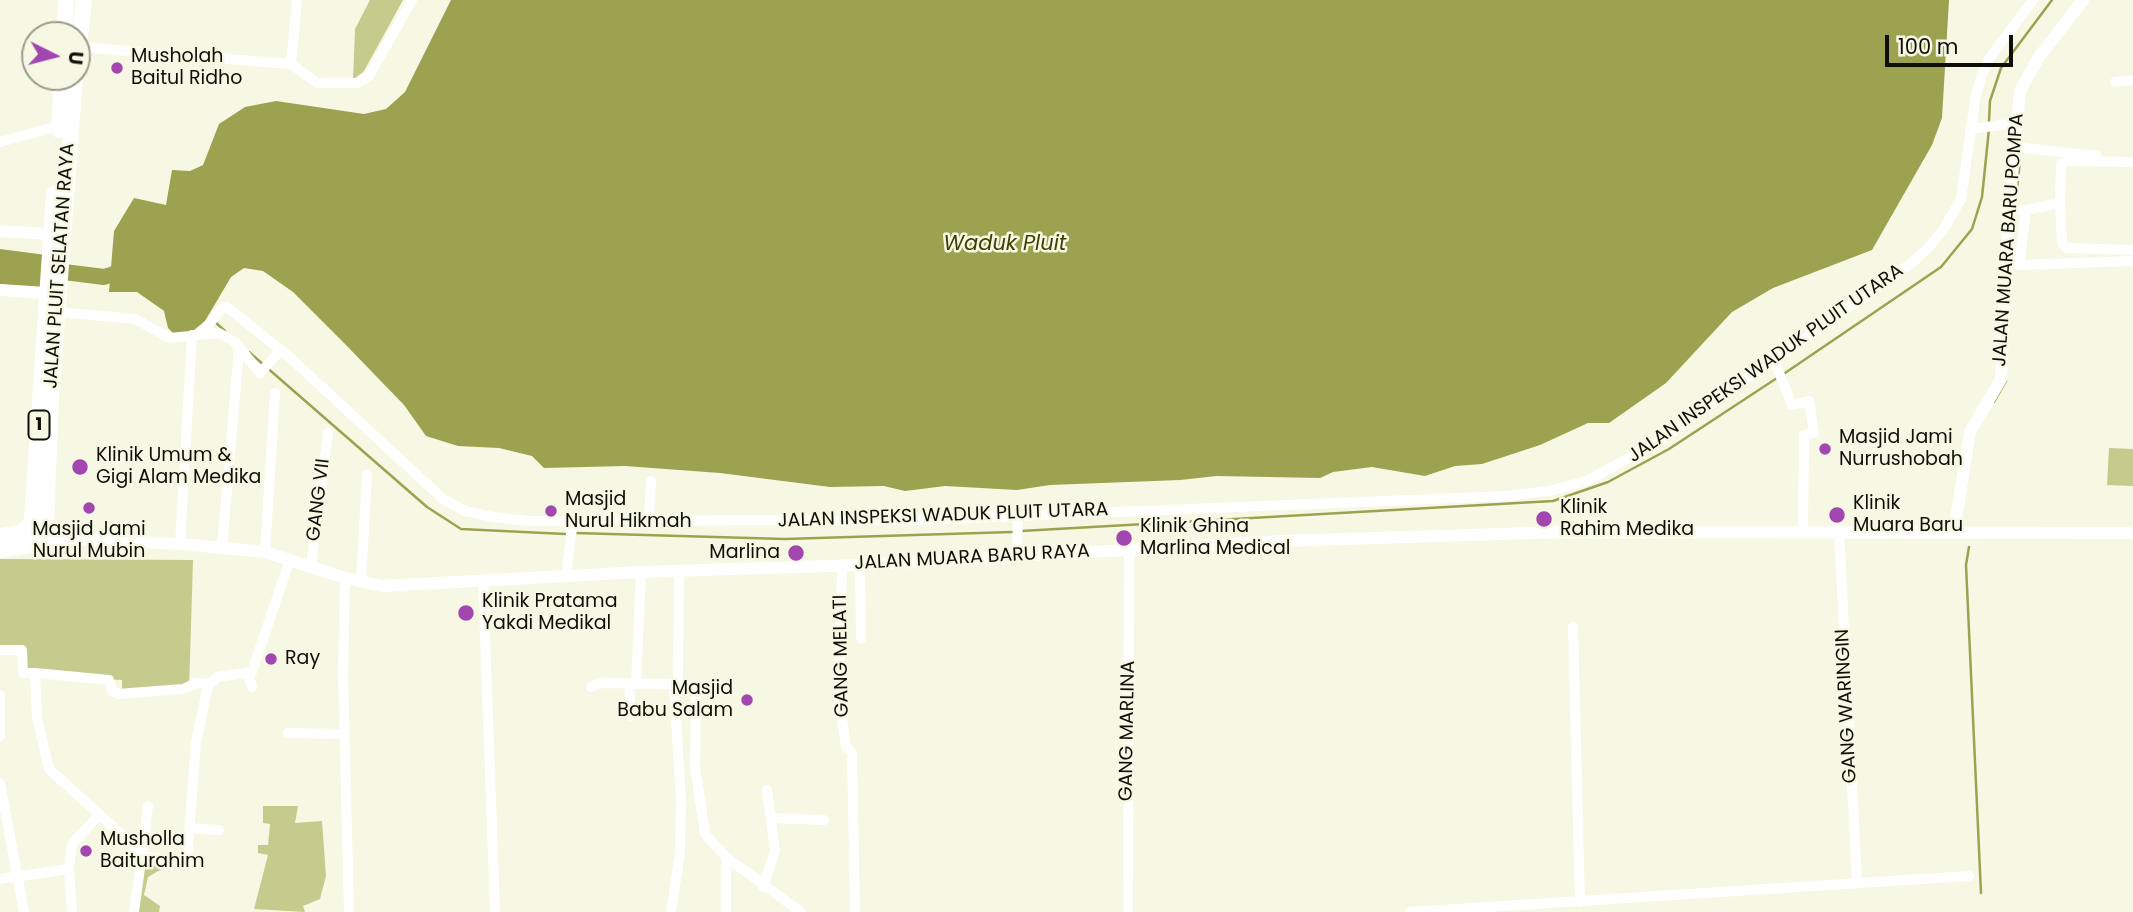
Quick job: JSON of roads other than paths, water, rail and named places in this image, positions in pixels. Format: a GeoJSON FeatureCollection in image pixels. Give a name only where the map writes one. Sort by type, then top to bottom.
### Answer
{"type":"FeatureCollection","features":[{"type":"Feature","properties":{"kind":"highway"},"geometry":{"type":"LineString","coordinates":[[65,21],[66,0]]}},
{"type":"Feature","properties":{"kind":"highway"},"geometry":{"type":"LineString","coordinates":[[82,21],[84,0]]}},
{"type":"Feature","properties":{"kind":"highway","name":"JALAN PLUIT SELATAN RAYA"},"geometry":{"type":"LineString","coordinates":[[33,532],[54,238],[61,91]]}},
{"type":"Feature","properties":{"kind":"highway","name":"JALAN PLUIT SELATAN RAYA"},"geometry":{"type":"LineString","coordinates":[[54,238],[73,91]]}},
{"type":"Feature","properties":{"kind":"highway","name":"JALAN PLUIT SELATAN RAYA"},"geometry":{"type":"LineString","coordinates":[[33,532],[46,524],[58,312],[50,291]]}},
{"type":"Feature","properties":{"kind":"highway"},"geometry":{"type":"LineString","coordinates":[[0,536],[33,532],[31,545],[0,550]]}},
{"type":"Feature","properties":{"kind":"street"},"geometry":{"type":"LineString","coordinates":[[292,64],[297,0]]}},
{"type":"Feature","properties":{"kind":"street"},"geometry":{"type":"LineString","coordinates":[[91,48],[292,64],[317,83],[342,85],[364,80],[412,0]]}},
{"type":"Feature","properties":{"kind":"street","name":"JALAN INSPEKSI WADUK PLUIT UTARA"},"geometry":{"type":"LineString","coordinates":[[196,335],[223,307],[228,307],[338,398],[443,499],[465,511],[493,517],[807,522],[1507,496],[1548,491],[1587,481],[1618,466],[1774,360],[1929,247],[1943,230],[1961,199],[1975,129],[1976,94],[1989,60],[2033,0]]}},
{"type":"Feature","properties":{"kind":"street","name":"JALAN MUARA BARU POMPA"},"geometry":{"type":"LineString","coordinates":[[1954,531],[1970,432],[2001,379],[2012,209],[2014,147],[2010,124],[2027,75],[2083,0]]}},
{"type":"Feature","properties":{"kind":"street"},"geometry":{"type":"LineString","coordinates":[[2115,82],[2133,80]]}},
{"type":"Feature","properties":{"kind":"street"},"geometry":{"type":"LineString","coordinates":[[1975,129],[2010,124]]}},
{"type":"Feature","properties":{"kind":"street"},"geometry":{"type":"LineString","coordinates":[[0,142],[59,126]]}},
{"type":"Feature","properties":{"kind":"street"},"geometry":{"type":"LineString","coordinates":[[2014,147],[2098,156],[2099,162]]}},
{"type":"Feature","properties":{"kind":"street"},"geometry":{"type":"LineString","coordinates":[[2133,162],[2061,164],[2060,203],[2062,243],[2066,248],[2133,250]]}},
{"type":"Feature","properties":{"kind":"street"},"geometry":{"type":"LineString","coordinates":[[2012,209],[2026,210],[2060,203]]}},
{"type":"Feature","properties":{"kind":"street"},"geometry":{"type":"LineString","coordinates":[[2026,210],[2019,265],[2133,261]]}},
{"type":"Feature","properties":{"kind":"street"},"geometry":{"type":"LineString","coordinates":[[0,231],[54,238]]}},
{"type":"Feature","properties":{"kind":"street"},"geometry":{"type":"LineString","coordinates":[[0,290],[50,291]]}},
{"type":"Feature","properties":{"kind":"street"},"geometry":{"type":"LineString","coordinates":[[58,312],[135,319],[170,338],[219,333],[235,342],[258,373],[282,351]]}},
{"type":"Feature","properties":{"kind":"street"},"geometry":{"type":"LineString","coordinates":[[180,544],[196,335]]}},
{"type":"Feature","properties":{"kind":"street"},"geometry":{"type":"LineString","coordinates":[[222,547],[239,349]]}},
{"type":"Feature","properties":{"kind":"street"},"geometry":{"type":"LineString","coordinates":[[1774,360],[1793,405],[1809,401],[1811,410],[1814,433],[1804,435],[1802,459],[1806,466],[1803,530]]}},
{"type":"Feature","properties":{"kind":"street"},"geometry":{"type":"LineString","coordinates":[[265,552],[275,393]]}},
{"type":"Feature","properties":{"kind":"street","name":"GANG VII"},"geometry":{"type":"LineString","coordinates":[[312,566],[328,433]]}},
{"type":"Feature","properties":{"kind":"street"},"geometry":{"type":"LineString","coordinates":[[361,582],[368,475]]}},
{"type":"Feature","properties":{"kind":"street"},"geometry":{"type":"LineString","coordinates":[[649,519],[651,481]]}},
{"type":"Feature","properties":{"kind":"street"},"geometry":{"type":"LineString","coordinates":[[1017,554],[1018,515]]}},
{"type":"Feature","properties":{"kind":"street"},"geometry":{"type":"LineString","coordinates":[[566,577],[573,520]]}},
{"type":"Feature","properties":{"kind":"street","name":"JALAN MUARA BARU RAYA"},"geometry":{"type":"LineString","coordinates":[[33,532],[265,552],[345,578],[382,586],[641,572],[860,565],[1017,554],[1549,532],[1839,530],[2133,533]]}},
{"type":"Feature","properties":{"kind":"street","name":"GANG WARINGIN"},"geometry":{"type":"LineString","coordinates":[[1839,530],[1857,882]]}},
{"type":"Feature","properties":{"kind":"street","name":"GANG MARLINA"},"geometry":{"type":"LineString","coordinates":[[1128,912],[1129,549]]}},
{"type":"Feature","properties":{"kind":"street"},"geometry":{"type":"LineString","coordinates":[[34,673],[37,717],[48,769],[142,854],[186,863],[196,742],[209,684],[217,677],[252,672],[289,559]]}},
{"type":"Feature","properties":{"kind":"street","name":"GANG MELATI"},"geometry":{"type":"LineString","coordinates":[[842,565],[839,698],[846,747],[852,753],[855,912]]}},
{"type":"Feature","properties":{"kind":"street"},"geometry":{"type":"LineString","coordinates":[[860,565],[861,639]]}},
{"type":"Feature","properties":{"kind":"street"},"geometry":{"type":"LineString","coordinates":[[671,912],[680,853],[681,800],[676,685],[679,571]]}},
{"type":"Feature","properties":{"kind":"street"},"geometry":{"type":"LineString","coordinates":[[631,716],[641,572]]}},
{"type":"Feature","properties":{"kind":"street"},"geometry":{"type":"LineString","coordinates":[[345,578],[344,734],[349,912]]}},
{"type":"Feature","properties":{"kind":"street"},"geometry":{"type":"LineString","coordinates":[[484,580],[495,912]]}},
{"type":"Feature","properties":{"kind":"street"},"geometry":{"type":"LineString","coordinates":[[1573,627],[1580,902]]}},
{"type":"Feature","properties":{"kind":"street"},"geometry":{"type":"LineString","coordinates":[[0,650],[22,650],[23,673],[109,680],[112,691],[118,694],[183,689],[192,683],[209,684]]}},
{"type":"Feature","properties":{"kind":"street"},"geometry":{"type":"LineString","coordinates":[[248,674],[252,687]]}},
{"type":"Feature","properties":{"kind":"street"},"geometry":{"type":"LineString","coordinates":[[591,687],[600,683],[689,685],[696,693],[695,766],[705,834],[726,858],[801,912]]}},
{"type":"Feature","properties":{"kind":"street"},"geometry":{"type":"LineString","coordinates":[[0,695],[0,743]]}},
{"type":"Feature","properties":{"kind":"street"},"geometry":{"type":"LineString","coordinates":[[288,733],[344,734]]}},
{"type":"Feature","properties":{"kind":"street"},"geometry":{"type":"LineString","coordinates":[[0,783],[24,912]]}},
{"type":"Feature","properties":{"kind":"street"},"geometry":{"type":"LineString","coordinates":[[763,887],[775,856],[767,790]]}},
{"type":"Feature","properties":{"kind":"street"},"geometry":{"type":"LineString","coordinates":[[134,912],[148,806]]}},
{"type":"Feature","properties":{"kind":"street"},"geometry":{"type":"LineString","coordinates":[[72,912],[69,869],[72,844],[99,816]]}},
{"type":"Feature","properties":{"kind":"street"},"geometry":{"type":"LineString","coordinates":[[771,818],[824,820]]}},
{"type":"Feature","properties":{"kind":"street"},"geometry":{"type":"LineString","coordinates":[[190,828],[219,830]]}},
{"type":"Feature","properties":{"kind":"street"},"geometry":{"type":"LineString","coordinates":[[726,858],[726,912]]}},
{"type":"Feature","properties":{"kind":"street"},"geometry":{"type":"LineString","coordinates":[[0,880],[69,869]]}},
{"type":"Feature","properties":{"kind":"street"},"geometry":{"type":"LineString","coordinates":[[1410,912],[1969,876]]}},
{"type":"Feature","properties":{"kind":"water","name":"Waduk Pluit"},"geometry":{"type":"Polygon","coordinates":[[[451,0],[1949,0],[1942,118],[1932,145],[1872,250],[1773,288],[1732,312],[1666,383],[1609,423],[1588,423],[1540,445],[1482,464],[1455,466],[1425,476],[1372,467],[1333,472],[1320,478],[1217,476],[1050,485],[1017,490],[945,486],[905,491],[884,486],[830,487],[720,473],[625,466],[544,468],[532,456],[499,448],[458,446],[426,436],[404,405],[346,345],[293,292],[263,271],[244,268],[231,277],[205,321],[188,335],[176,336],[168,328],[164,311],[137,292],[109,292],[114,231],[134,198],[166,205],[172,170],[190,171],[203,165],[219,124],[245,107],[276,101],[364,114],[386,109],[405,92],[451,0]]]}},
{"type":"Feature","properties":{"kind":"water"},"geometry":{"type":"Polygon","coordinates":[[[0,249],[46,255],[44,289],[0,284],[0,249]]]}},
{"type":"Feature","properties":{"kind":"waterway"},"geometry":{"type":"LineString","coordinates":[[1989,122],[1990,101],[2001,68],[2052,0]]}},
{"type":"Feature","properties":{"kind":"waterway"},"geometry":{"type":"LineString","coordinates":[[1785,373],[1941,267],[1972,229],[1982,197],[1989,129]]}},
{"type":"Feature","properties":{"kind":"waterway"},"geometry":{"type":"LineString","coordinates":[[2016,198],[2020,160]]}},
{"type":"Feature","properties":{"kind":"waterway"},"geometry":{"type":"LineString","coordinates":[[48,270],[104,277],[129,269]]}},
{"type":"Feature","properties":{"kind":"waterway"},"geometry":{"type":"LineString","coordinates":[[215,322],[225,331]]}},
{"type":"Feature","properties":{"kind":"waterway"},"geometry":{"type":"LineString","coordinates":[[249,352],[427,507],[461,529],[565,534]]}},
{"type":"Feature","properties":{"kind":"waterway"},"geometry":{"type":"LineString","coordinates":[[1021,531],[1553,501],[1608,482],[1669,449],[1777,378]]}},
{"type":"Feature","properties":{"kind":"waterway"},"geometry":{"type":"LineString","coordinates":[[1994,402],[2006,381]]}},
{"type":"Feature","properties":{"kind":"waterway"},"geometry":{"type":"LineString","coordinates":[[575,533],[785,539],[1012,532]]}},
{"type":"Feature","properties":{"kind":"waterway"},"geometry":{"type":"LineString","coordinates":[[1969,547],[1966,565],[1981,893]]}},
{"type":"Feature","properties":{"kind":"place","name":"Musholah Baitul Ridho"},"geometry":{"type":"Point","coordinates":[117,68]}},
{"type":"Feature","properties":{"kind":"place","name":"Masjid Jami Nurrushobah"},"geometry":{"type":"Point","coordinates":[1825,449]}},
{"type":"Feature","properties":{"kind":"place","name":"Klinik Umum & Gigi Alam Medika"},"geometry":{"type":"Point","coordinates":[80,467]}},
{"type":"Feature","properties":{"kind":"place","name":"Masjid Jami Nurul Mubin"},"geometry":{"type":"Point","coordinates":[89,508]}},
{"type":"Feature","properties":{"kind":"place","name":"Masjid Nurul Hikmah"},"geometry":{"type":"Point","coordinates":[551,511]}},
{"type":"Feature","properties":{"kind":"place","name":"Klinik Muara Baru"},"geometry":{"type":"Point","coordinates":[1837,515]}},
{"type":"Feature","properties":{"kind":"place","name":"Klinik Rahim Medika"},"geometry":{"type":"Point","coordinates":[1544,519]}},
{"type":"Feature","properties":{"kind":"place","name":"Klinik Ghina Marlina Medical"},"geometry":{"type":"Point","coordinates":[1124,538]}},
{"type":"Feature","properties":{"kind":"place","name":"Marlina"},"geometry":{"type":"Point","coordinates":[796,553]}},
{"type":"Feature","properties":{"kind":"place","name":"Klinik Pratama Yakdi Medikal"},"geometry":{"type":"Point","coordinates":[466,613]}},
{"type":"Feature","properties":{"kind":"place","name":"Ray"},"geometry":{"type":"Point","coordinates":[271,659]}},
{"type":"Feature","properties":{"kind":"place","name":"Masjid Babu Salam"},"geometry":{"type":"Point","coordinates":[747,700]}},
{"type":"Feature","properties":{"kind":"place","name":"Musholla Baiturahim"},"geometry":{"type":"Point","coordinates":[86,851]}}]}
